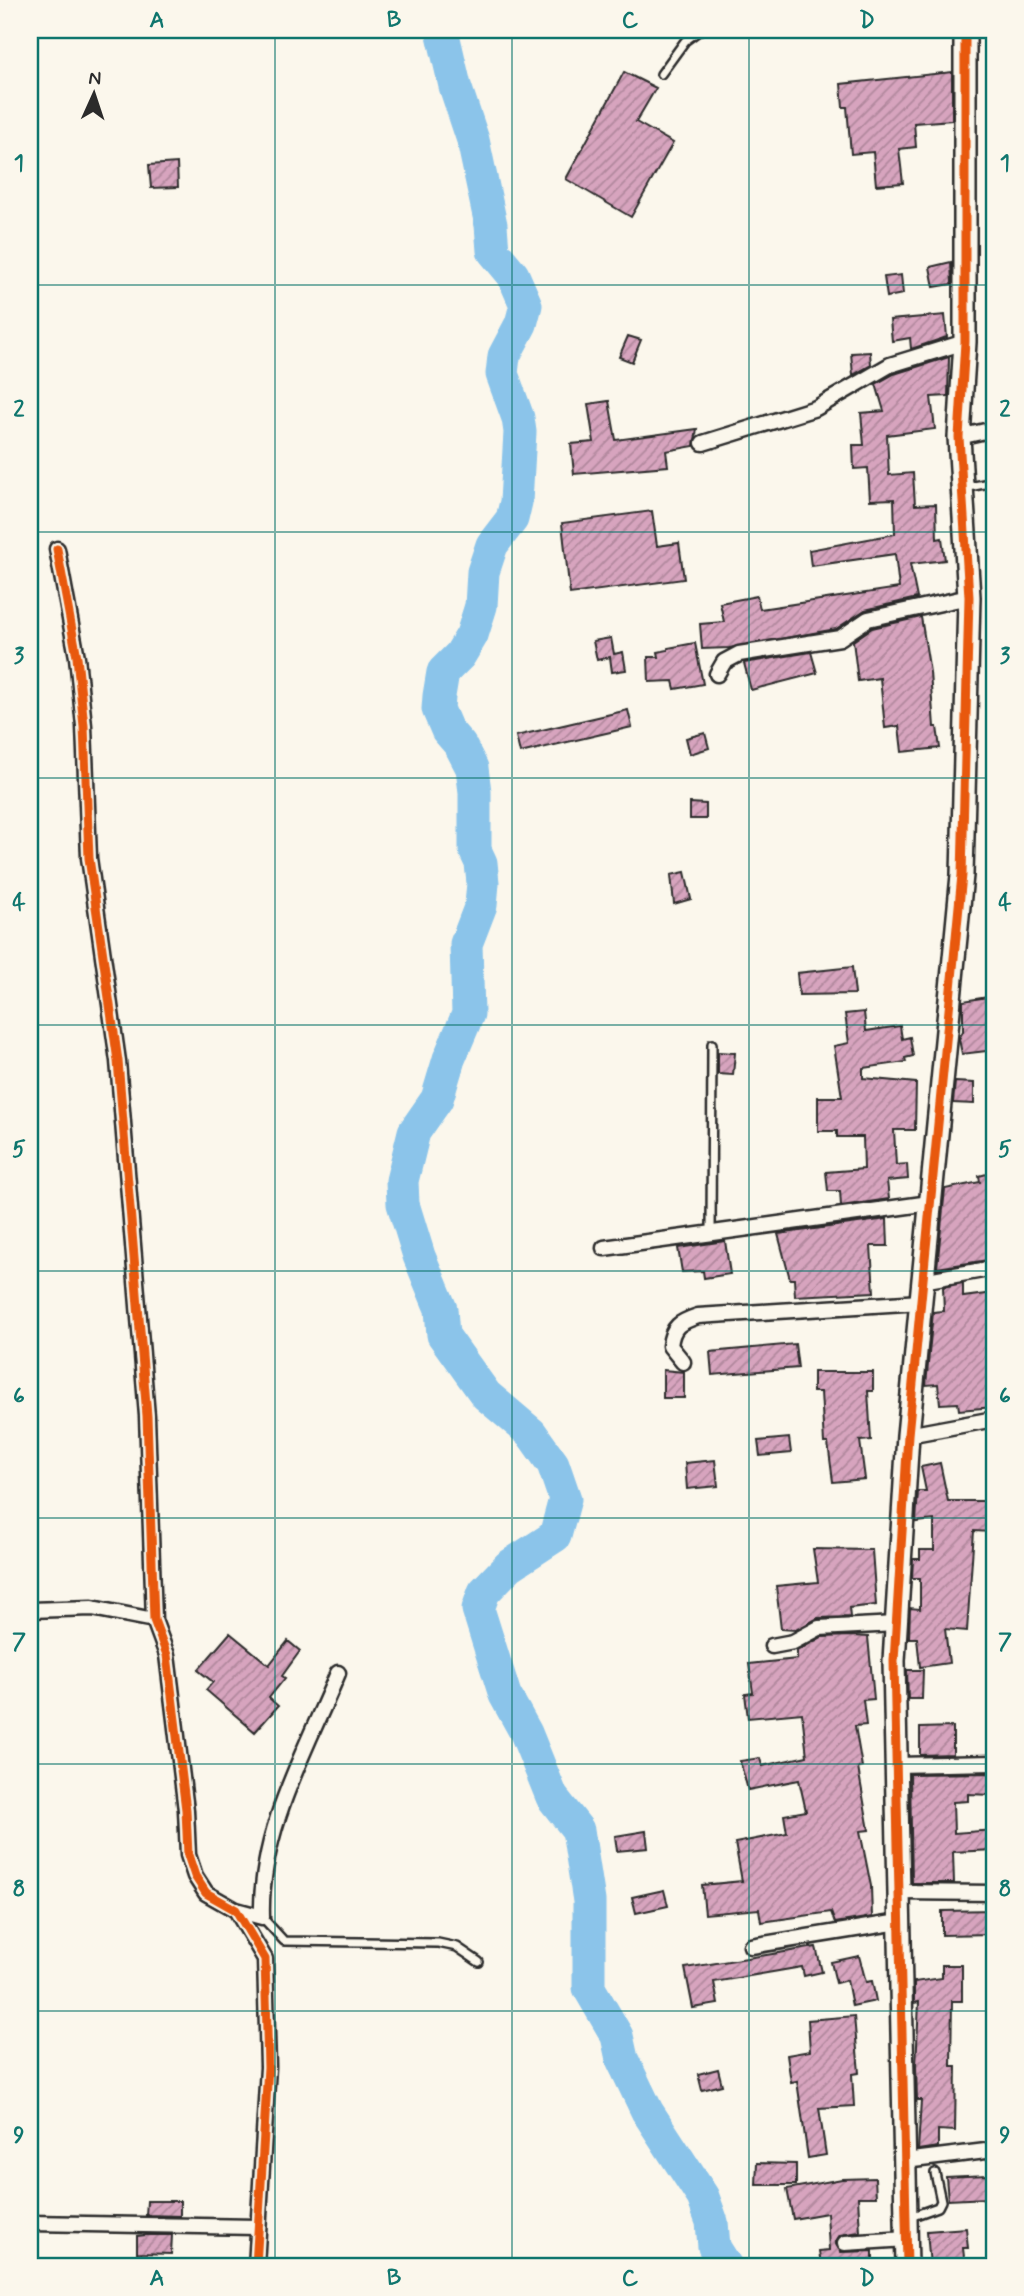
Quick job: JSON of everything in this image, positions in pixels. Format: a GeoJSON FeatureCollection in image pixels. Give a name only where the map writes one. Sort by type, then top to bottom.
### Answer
{"type":"FeatureCollection","features":[{"type":"Feature","properties":{"kind":"street"},"geometry":{"type":"LineString","coordinates":[[907,2266],[898,1892],[896,1624],[908,1436],[962,875],[969,597],[959,437],[965,342],[965,30]]}},
{"type":"Feature","properties":{"kind":"street"},"geometry":{"type":"LineString","coordinates":[[703,443],[816,408],[890,365],[965,342]]}},
{"type":"Feature","properties":{"kind":"street"},"geometry":{"type":"LineString","coordinates":[[959,437],[994,429]]}},
{"type":"Feature","properties":{"kind":"street"},"geometry":{"type":"LineString","coordinates":[[57,549],[77,657],[84,726],[89,858],[118,1061],[147,1416],[155,1620],[167,1655],[186,1810],[188,1855],[195,1876],[205,1893],[236,1910],[262,1917],[265,1864],[274,1830],[338,1672]]}},
{"type":"Feature","properties":{"kind":"street"},"geometry":{"type":"LineString","coordinates":[[717,674],[724,662],[739,654],[840,638],[868,619],[969,597]]}},
{"type":"Feature","properties":{"kind":"street"},"geometry":{"type":"LineString","coordinates":[[604,1248],[930,1203]]}},
{"type":"Feature","properties":{"kind":"street"},"geometry":{"type":"LineString","coordinates":[[683,1362],[670,1346],[673,1329],[680,1322],[698,1316],[921,1292],[994,1268]]}},
{"type":"Feature","properties":{"kind":"street"},"geometry":{"type":"LineString","coordinates":[[908,1436],[994,1419]]}},
{"type":"Feature","properties":{"kind":"street"},"geometry":{"type":"LineString","coordinates":[[30,1610],[92,1608],[155,1620]]}},
{"type":"Feature","properties":{"kind":"street"},"geometry":{"type":"LineString","coordinates":[[772,1646],[793,1642],[819,1628],[896,1624]]}},
{"type":"Feature","properties":{"kind":"street"},"geometry":{"type":"LineString","coordinates":[[896,1765],[994,1763]]}},
{"type":"Feature","properties":{"kind":"street"},"geometry":{"type":"LineString","coordinates":[[898,1892],[994,1893]]}},
{"type":"Feature","properties":{"kind":"street"},"geometry":{"type":"LineString","coordinates":[[236,1910],[265,1959],[268,2067],[256,2266]]}},
{"type":"Feature","properties":{"kind":"street"},"geometry":{"type":"LineString","coordinates":[[751,1946],[899,1922]]}},
{"type":"Feature","properties":{"kind":"street"},"geometry":{"type":"LineString","coordinates":[[905,2161],[994,2150]]}},
{"type":"Feature","properties":{"kind":"street"},"geometry":{"type":"LineString","coordinates":[[30,2223],[257,2227]]}},
{"type":"Feature","properties":{"kind":"street"},"geometry":{"type":"LineString","coordinates":[[845,2243],[906,2229]]}},
{"type":"Feature","properties":{"kind":"lane"},"geometry":{"type":"LineString","coordinates":[[661,74],[685,41],[700,30]]}},
{"type":"Feature","properties":{"kind":"lane"},"geometry":{"type":"LineString","coordinates":[[962,489],[994,482]]}},
{"type":"Feature","properties":{"kind":"lane"},"geometry":{"type":"LineString","coordinates":[[711,1234],[712,1044]]}},
{"type":"Feature","properties":{"kind":"lane"},"geometry":{"type":"LineString","coordinates":[[262,1917],[284,1941],[438,1943],[457,1948],[479,1962]]}},
{"type":"Feature","properties":{"kind":"lane"},"geometry":{"type":"LineString","coordinates":[[906,2229],[938,2207],[939,2185],[934,2173]]}},
{"type":"Feature","properties":{"kind":"building"},"geometry":{"type":"Polygon","coordinates":[[[624,72],[656,88],[636,122],[673,143],[631,217],[566,179],[624,72]]]}},
{"type":"Feature","properties":{"kind":"building"},"geometry":{"type":"Polygon","coordinates":[[[952,72],[952,120],[914,123],[916,147],[899,149],[903,183],[876,185],[873,152],[851,154],[847,107],[843,107],[841,84],[952,72]]]}},
{"type":"Feature","properties":{"kind":"building"},"geometry":{"type":"Polygon","coordinates":[[[177,163],[178,187],[151,188],[149,165],[177,163]]]}},
{"type":"Feature","properties":{"kind":"building"},"geometry":{"type":"Polygon","coordinates":[[[951,262],[952,284],[934,287],[930,267],[951,262]]]}},
{"type":"Feature","properties":{"kind":"building"},"geometry":{"type":"Polygon","coordinates":[[[901,275],[903,294],[887,297],[884,277],[901,275]]]}},
{"type":"Feature","properties":{"kind":"building"},"geometry":{"type":"Polygon","coordinates":[[[945,315],[947,337],[911,349],[910,338],[892,341],[890,320],[945,315]]]}},
{"type":"Feature","properties":{"kind":"building"},"geometry":{"type":"Polygon","coordinates":[[[628,336],[641,340],[632,362],[619,357],[628,336]]]}},
{"type":"Feature","properties":{"kind":"building"},"geometry":{"type":"Polygon","coordinates":[[[870,352],[871,365],[853,375],[851,353],[870,352]]]}},
{"type":"Feature","properties":{"kind":"building"},"geometry":{"type":"Polygon","coordinates":[[[949,357],[948,396],[931,397],[935,429],[887,435],[889,475],[913,473],[915,505],[936,504],[937,539],[942,538],[945,560],[910,564],[917,598],[865,610],[836,629],[729,648],[702,649],[700,624],[724,622],[720,603],[757,596],[760,609],[899,588],[895,554],[811,566],[809,550],[895,534],[894,499],[870,500],[868,468],[854,469],[853,445],[864,445],[861,413],[884,411],[876,384],[894,374],[949,357]]]}},
{"type":"Feature","properties":{"kind":"building"},"geometry":{"type":"Polygon","coordinates":[[[609,401],[616,440],[697,429],[694,446],[666,451],[668,466],[574,474],[571,444],[594,442],[588,404],[609,401]]]}},
{"type":"Feature","properties":{"kind":"building"},"geometry":{"type":"Polygon","coordinates":[[[652,511],[657,546],[679,543],[684,579],[570,594],[562,523],[652,511]]]}},
{"type":"Feature","properties":{"kind":"building"},"geometry":{"type":"Polygon","coordinates":[[[921,617],[930,672],[934,727],[937,727],[940,748],[902,752],[899,726],[885,728],[880,678],[858,681],[853,641],[872,628],[921,617]]]}},
{"type":"Feature","properties":{"kind":"building"},"geometry":{"type":"Polygon","coordinates":[[[611,638],[614,654],[623,652],[626,670],[612,672],[610,657],[597,660],[593,641],[611,638]]]}},
{"type":"Feature","properties":{"kind":"building"},"geometry":{"type":"Polygon","coordinates":[[[695,643],[703,684],[675,689],[673,681],[649,682],[648,657],[659,657],[658,652],[668,648],[695,643]]]}},
{"type":"Feature","properties":{"kind":"building"},"geometry":{"type":"Polygon","coordinates":[[[811,652],[817,673],[751,690],[744,663],[811,652]]]}},
{"type":"Feature","properties":{"kind":"building"},"geometry":{"type":"Polygon","coordinates":[[[628,710],[632,727],[520,753],[516,736],[628,710]]]}},
{"type":"Feature","properties":{"kind":"building"},"geometry":{"type":"Polygon","coordinates":[[[705,733],[709,748],[690,754],[686,738],[705,733]]]}},
{"type":"Feature","properties":{"kind":"building"},"geometry":{"type":"Polygon","coordinates":[[[690,803],[706,804],[706,819],[690,819],[690,803]]]}},
{"type":"Feature","properties":{"kind":"building"},"geometry":{"type":"Polygon","coordinates":[[[685,872],[691,899],[674,904],[671,875],[685,872]]]}},
{"type":"Feature","properties":{"kind":"building"},"geometry":{"type":"Polygon","coordinates":[[[852,967],[855,994],[799,995],[797,973],[852,967]]]}},
{"type":"Feature","properties":{"kind":"building"},"geometry":{"type":"Polygon","coordinates":[[[994,996],[994,1050],[962,1054],[959,1039],[963,1031],[963,1001],[994,996]]]}},
{"type":"Feature","properties":{"kind":"building"},"geometry":{"type":"Polygon","coordinates":[[[864,1012],[866,1031],[900,1026],[902,1039],[910,1037],[913,1056],[905,1058],[906,1062],[863,1068],[863,1078],[916,1083],[915,1130],[894,1130],[896,1165],[907,1164],[908,1179],[887,1181],[889,1199],[841,1206],[840,1191],[828,1191],[826,1172],[864,1169],[863,1137],[837,1137],[837,1131],[818,1131],[818,1097],[842,1097],[834,1046],[849,1043],[845,1014],[864,1012]]]}},
{"type":"Feature","properties":{"kind":"building"},"geometry":{"type":"Polygon","coordinates":[[[718,1052],[735,1053],[733,1075],[718,1074],[718,1052]]]}},
{"type":"Feature","properties":{"kind":"building"},"geometry":{"type":"Polygon","coordinates":[[[955,1082],[974,1083],[974,1104],[953,1103],[955,1082]]]}},
{"type":"Feature","properties":{"kind":"building"},"geometry":{"type":"Polygon","coordinates":[[[994,1172],[994,1259],[937,1268],[945,1189],[980,1182],[979,1176],[994,1172]]]}},
{"type":"Feature","properties":{"kind":"building"},"geometry":{"type":"Polygon","coordinates":[[[887,1219],[888,1246],[871,1246],[874,1292],[795,1296],[794,1279],[790,1279],[778,1234],[887,1219]]]}},
{"type":"Feature","properties":{"kind":"building"},"geometry":{"type":"Polygon","coordinates":[[[725,1241],[730,1274],[704,1278],[703,1271],[682,1272],[678,1248],[725,1241]]]}},
{"type":"Feature","properties":{"kind":"building"},"geometry":{"type":"Polygon","coordinates":[[[963,1283],[963,1297],[994,1293],[994,1407],[959,1410],[958,1403],[940,1404],[938,1384],[926,1385],[933,1312],[944,1311],[943,1287],[963,1283]]]}},
{"type":"Feature","properties":{"kind":"building"},"geometry":{"type":"Polygon","coordinates":[[[795,1344],[798,1368],[712,1375],[710,1352],[795,1344]]]}},
{"type":"Feature","properties":{"kind":"building"},"geometry":{"type":"Polygon","coordinates":[[[663,1370],[684,1372],[684,1398],[663,1398],[663,1370]]]}},
{"type":"Feature","properties":{"kind":"building"},"geometry":{"type":"Polygon","coordinates":[[[813,1372],[873,1372],[873,1391],[868,1391],[871,1440],[860,1441],[865,1479],[833,1482],[828,1443],[824,1443],[821,1392],[813,1392],[813,1372]]]}},
{"type":"Feature","properties":{"kind":"building"},"geometry":{"type":"Polygon","coordinates":[[[789,1438],[791,1453],[760,1456],[758,1441],[789,1438]]]}},
{"type":"Feature","properties":{"kind":"building"},"geometry":{"type":"Polygon","coordinates":[[[715,1460],[718,1486],[687,1489],[685,1463],[715,1460]]]}},
{"type":"Feature","properties":{"kind":"building"},"geometry":{"type":"Polygon","coordinates":[[[940,1463],[948,1501],[992,1501],[991,1532],[974,1531],[967,1631],[945,1629],[949,1663],[920,1667],[917,1638],[909,1638],[910,1608],[920,1609],[920,1578],[912,1578],[913,1559],[920,1559],[920,1550],[934,1550],[934,1520],[916,1522],[918,1491],[926,1491],[921,1467],[940,1463]]]}},
{"type":"Feature","properties":{"kind":"building"},"geometry":{"type":"Polygon","coordinates":[[[813,1549],[872,1550],[876,1605],[849,1608],[850,1617],[818,1618],[796,1630],[781,1629],[776,1586],[818,1582],[813,1549]]]}},
{"type":"Feature","properties":{"kind":"building"},"geometry":{"type":"Polygon","coordinates":[[[230,1633],[269,1665],[288,1641],[300,1651],[282,1676],[285,1678],[269,1698],[278,1706],[255,1732],[206,1690],[213,1682],[198,1670],[230,1633]]]}},
{"type":"Feature","properties":{"kind":"building"},"geometry":{"type":"Polygon","coordinates":[[[822,1637],[868,1637],[874,1699],[863,1700],[866,1725],[855,1726],[862,1767],[858,1768],[869,1830],[860,1831],[871,1886],[872,1917],[835,1923],[831,1912],[761,1922],[759,1909],[705,1914],[702,1885],[742,1881],[735,1843],[787,1833],[784,1815],[806,1811],[799,1780],[748,1790],[740,1761],[760,1758],[762,1766],[807,1756],[802,1713],[748,1718],[745,1694],[753,1693],[749,1664],[797,1659],[797,1651],[822,1637]]]}},
{"type":"Feature","properties":{"kind":"building"},"geometry":{"type":"Polygon","coordinates":[[[907,1670],[923,1670],[922,1699],[908,1699],[907,1670]]]}},
{"type":"Feature","properties":{"kind":"building"},"geometry":{"type":"Polygon","coordinates":[[[953,1727],[953,1754],[920,1755],[920,1728],[953,1727]]]}},
{"type":"Feature","properties":{"kind":"building"},"geometry":{"type":"Polygon","coordinates":[[[993,1773],[991,1795],[968,1794],[968,1801],[953,1802],[954,1833],[994,1830],[994,1850],[953,1852],[954,1883],[912,1883],[910,1774],[993,1773]]]}},
{"type":"Feature","properties":{"kind":"building"},"geometry":{"type":"Polygon","coordinates":[[[646,1831],[648,1848],[617,1851],[615,1836],[646,1831]]]}},
{"type":"Feature","properties":{"kind":"building"},"geometry":{"type":"Polygon","coordinates":[[[664,1890],[668,1906],[636,1913],[632,1897],[664,1890]]]}},
{"type":"Feature","properties":{"kind":"building"},"geometry":{"type":"Polygon","coordinates":[[[994,1910],[994,1934],[942,1935],[942,1911],[994,1910]]]}},
{"type":"Feature","properties":{"kind":"building"},"geometry":{"type":"Polygon","coordinates":[[[816,1947],[822,1972],[804,1976],[802,1967],[714,1982],[718,2004],[693,2008],[685,1968],[816,1947]]]}},
{"type":"Feature","properties":{"kind":"building"},"geometry":{"type":"Polygon","coordinates":[[[859,1956],[866,1982],[872,1981],[876,2001],[852,2006],[847,1980],[836,1983],[831,1962],[859,1956]]]}},
{"type":"Feature","properties":{"kind":"building"},"geometry":{"type":"Polygon","coordinates":[[[942,1965],[962,1965],[962,2001],[952,2001],[951,2066],[956,2066],[955,2131],[938,2130],[938,2147],[918,2150],[921,2100],[917,2100],[916,2066],[919,2002],[914,2003],[914,1982],[942,1978],[942,1965]]]}},
{"type":"Feature","properties":{"kind":"building"},"geometry":{"type":"Polygon","coordinates":[[[854,2016],[859,2073],[852,2074],[854,2106],[819,2108],[826,2155],[808,2158],[797,2081],[791,2082],[787,2055],[810,2051],[808,2020],[854,2016]]]}},
{"type":"Feature","properties":{"kind":"building"},"geometry":{"type":"Polygon","coordinates":[[[718,2069],[722,2085],[702,2090],[698,2074],[718,2069]]]}},
{"type":"Feature","properties":{"kind":"building"},"geometry":{"type":"Polygon","coordinates":[[[757,2163],[796,2164],[796,2185],[756,2185],[757,2163]]]}},
{"type":"Feature","properties":{"kind":"building"},"geometry":{"type":"Polygon","coordinates":[[[987,2175],[988,2198],[948,2200],[946,2177],[987,2175]]]}},
{"type":"Feature","properties":{"kind":"building"},"geometry":{"type":"Polygon","coordinates":[[[875,2178],[876,2197],[858,2197],[860,2232],[840,2235],[835,2243],[841,2252],[873,2251],[873,2262],[843,2261],[843,2266],[821,2266],[819,2251],[829,2250],[827,2213],[793,2219],[787,2189],[842,2179],[875,2178]]]}},
{"type":"Feature","properties":{"kind":"building"},"geometry":{"type":"Polygon","coordinates":[[[147,2201],[180,2201],[180,2216],[146,2215],[147,2201]]]}},
{"type":"Feature","properties":{"kind":"building"},"geometry":{"type":"Polygon","coordinates":[[[966,2228],[968,2248],[963,2248],[965,2266],[930,2266],[927,2231],[966,2228]]]}},
{"type":"Feature","properties":{"kind":"building"},"geometry":{"type":"Polygon","coordinates":[[[172,2235],[171,2254],[137,2253],[137,2236],[172,2235]]]}},
{"type":"Feature","properties":{"kind":"waterway"},"geometry":{"type":"LineString","coordinates":[[442,30],[455,86],[473,140],[491,225],[493,251],[513,275],[526,305],[521,324],[504,356],[502,374],[518,418],[520,432],[516,502],[512,519],[492,545],[483,572],[481,606],[472,635],[460,655],[443,672],[439,696],[438,709],[447,730],[460,745],[472,768],[475,792],[475,850],[481,863],[483,883],[481,905],[466,944],[468,1014],[449,1059],[437,1099],[414,1132],[402,1181],[403,1204],[419,1256],[441,1309],[443,1335],[486,1395],[531,1433],[553,1464],[565,1499],[555,1536],[509,1566],[484,1592],[478,1609],[505,1695],[526,1733],[552,1797],[578,1830],[589,1901],[589,1988],[617,2036],[622,2059],[647,2111],[703,2197],[712,2222],[714,2247],[726,2266]]}},
{"type":"Feature","properties":{"kind":"cycle path"},"geometry":{"type":"LineString","coordinates":[[907,2266],[894,1661],[908,1435],[962,875],[969,597],[959,437],[965,342],[965,30]]}},
{"type":"Feature","properties":{"kind":"cycle path"},"geometry":{"type":"LineString","coordinates":[[57,549],[77,657],[84,726],[89,858],[118,1061],[147,1416],[154,1620],[167,1655],[186,1810],[188,1855],[195,1876],[206,1893],[236,1910],[265,1959],[268,2067],[256,2266]]}}]}
